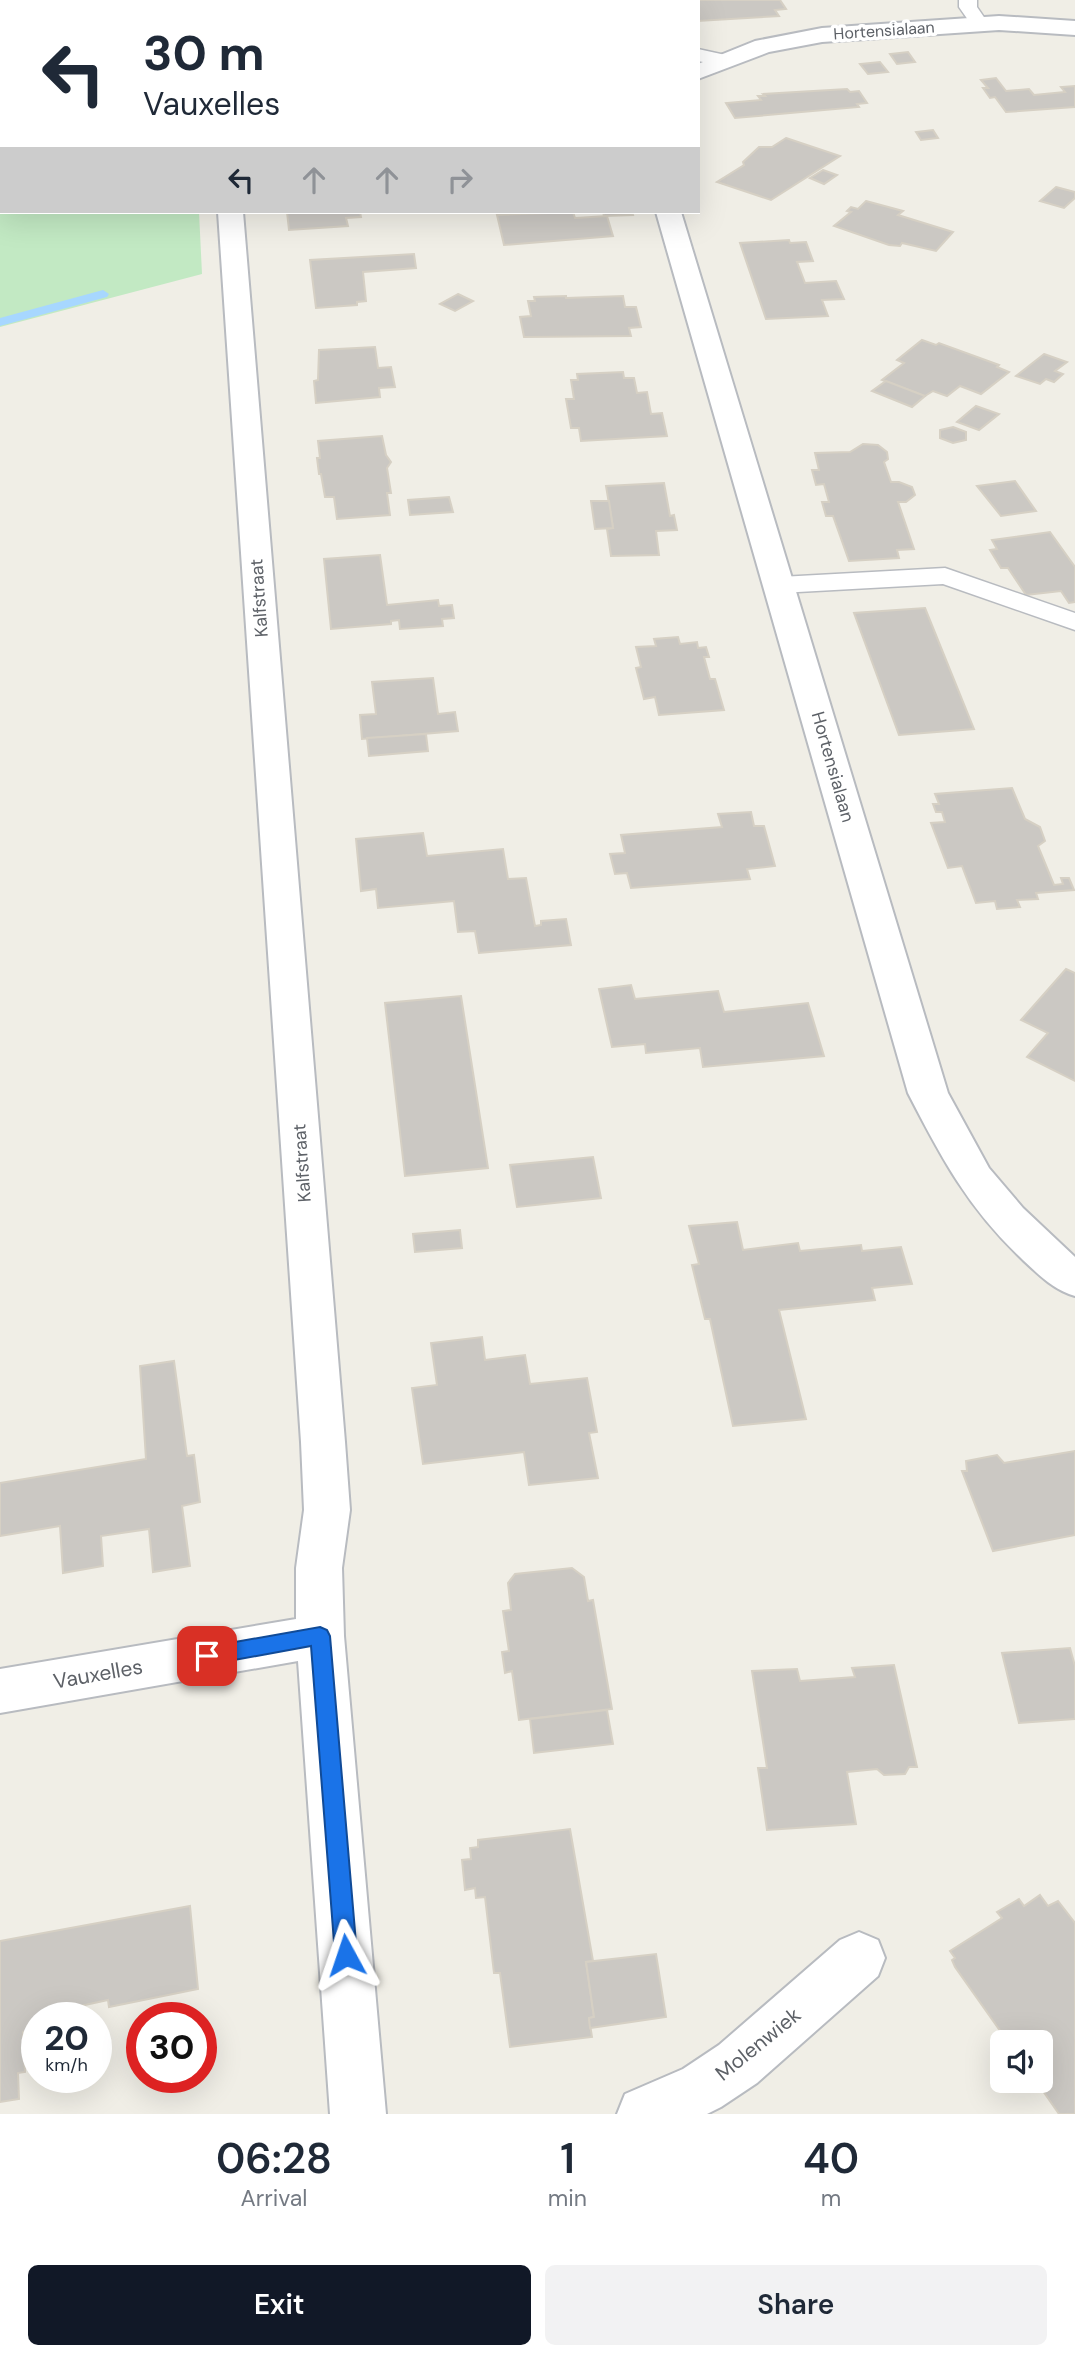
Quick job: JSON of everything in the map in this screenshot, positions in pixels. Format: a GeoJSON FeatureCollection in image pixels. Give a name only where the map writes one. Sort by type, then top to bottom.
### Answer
{"type":"FeatureCollection","features":[{"type":"Feature","properties":{"kind":"street","name":"Hortensialaan"},"geometry":{"type":"LineString","coordinates":[[700,71],[763,46],[822,35],[979,23],[1075,29]]}},
{"type":"Feature","properties":{"kind":"street","name":"Kalfstraat"},"geometry":{"type":"LineString","coordinates":[[230,214],[324,1455],[327,1510],[319,1568],[320,1636],[359,2114]]}},
{"type":"Feature","properties":{"kind":"street","name":"Hortensialaan"},"geometry":{"type":"LineString","coordinates":[[669,214],[928,1093],[975,1178],[1015,1224],[1075,1280]]}},
{"type":"Feature","properties":{"kind":"street","name":"Vauxelles"},"geometry":{"type":"LineString","coordinates":[[0,1691],[320,1636]]}},
{"type":"Feature","properties":{"kind":"street","name":"Molenwiek"},"geometry":{"type":"LineString","coordinates":[[645,2114],[702,2088],[738,2064],[859,1958]]}},
{"type":"Feature","properties":{"kind":"lane"},"geometry":{"type":"LineString","coordinates":[[968,0],[968,7],[979,23]]}},
{"type":"Feature","properties":{"kind":"lane"},"geometry":{"type":"LineString","coordinates":[[700,55],[723,60]]}},
{"type":"Feature","properties":{"kind":"lane"},"geometry":{"type":"LineString","coordinates":[[780,585],[945,576],[1075,622]]}},
{"type":"Feature","properties":{"kind":"green space"},"geometry":{"type":"Polygon","coordinates":[[[0,214],[199,214],[202,274],[0,327],[0,214]]]}},
{"type":"Feature","properties":{"kind":"building"},"geometry":{"type":"Polygon","coordinates":[[[700,0],[780,0],[786,9],[775,10],[779,16],[700,21],[700,0]]]}},
{"type":"Feature","properties":{"kind":"building"},"geometry":{"type":"Polygon","coordinates":[[[908,52],[915,62],[897,64],[890,54],[908,52]]]}},
{"type":"Feature","properties":{"kind":"building"},"geometry":{"type":"Polygon","coordinates":[[[880,62],[888,72],[868,74],[860,64],[880,62]]]}},
{"type":"Feature","properties":{"kind":"building"},"geometry":{"type":"Polygon","coordinates":[[[996,78],[1006,91],[1029,89],[1034,95],[1065,92],[1061,87],[1075,86],[1075,107],[1006,112],[995,97],[990,98],[983,88],[988,88],[981,80],[996,78]]]}},
{"type":"Feature","properties":{"kind":"building"},"geometry":{"type":"Polygon","coordinates":[[[847,89],[850,92],[859,91],[867,103],[857,104],[859,107],[735,118],[726,103],[761,100],[758,96],[765,96],[763,94],[847,89]]]}},
{"type":"Feature","properties":{"kind":"building"},"geometry":{"type":"Polygon","coordinates":[[[933,130],[938,138],[921,140],[916,132],[933,130]]]}},
{"type":"Feature","properties":{"kind":"building"},"geometry":{"type":"Polygon","coordinates":[[[786,138],[840,156],[771,200],[717,182],[744,165],[743,162],[759,147],[772,147],[786,138]]]}},
{"type":"Feature","properties":{"kind":"building"},"geometry":{"type":"Polygon","coordinates":[[[823,170],[837,175],[824,184],[810,178],[823,170]]]}},
{"type":"Feature","properties":{"kind":"building"},"geometry":{"type":"Polygon","coordinates":[[[1056,187],[1075,192],[1075,198],[1064,208],[1040,201],[1056,187]]]}},
{"type":"Feature","properties":{"kind":"building"},"geometry":{"type":"Polygon","coordinates":[[[866,201],[903,211],[898,215],[953,232],[936,251],[902,243],[900,246],[889,245],[834,226],[851,212],[847,211],[851,207],[858,209],[866,201]]]}},
{"type":"Feature","properties":{"kind":"building"},"geometry":{"type":"Polygon","coordinates":[[[287,214],[360,214],[361,217],[346,218],[348,226],[289,230],[287,214]]]}},
{"type":"Feature","properties":{"kind":"building"},"geometry":{"type":"Polygon","coordinates":[[[574,214],[575,218],[607,216],[613,236],[504,245],[497,215],[574,214]]]}},
{"type":"Feature","properties":{"kind":"building"},"geometry":{"type":"Polygon","coordinates":[[[604,214],[633,215],[604,216],[604,214]]]}},
{"type":"Feature","properties":{"kind":"building"},"geometry":{"type":"Polygon","coordinates":[[[789,240],[790,243],[806,242],[813,261],[797,262],[805,283],[836,281],[844,299],[822,300],[828,316],[766,319],[740,243],[789,240]]]}},
{"type":"Feature","properties":{"kind":"building"},"geometry":{"type":"Polygon","coordinates":[[[414,254],[416,268],[363,272],[366,301],[357,302],[357,305],[316,308],[310,260],[414,254]]]}},
{"type":"Feature","properties":{"kind":"building"},"geometry":{"type":"Polygon","coordinates":[[[458,294],[473,301],[455,311],[440,304],[458,294]]]}},
{"type":"Feature","properties":{"kind":"building"},"geometry":{"type":"Polygon","coordinates":[[[623,296],[625,307],[636,307],[641,327],[629,328],[631,336],[524,337],[520,317],[531,316],[528,301],[535,301],[534,297],[623,296]]]}},
{"type":"Feature","properties":{"kind":"building"},"geometry":{"type":"Polygon","coordinates":[[[922,340],[936,345],[939,343],[999,365],[997,367],[1009,372],[981,394],[960,386],[947,396],[933,391],[925,396],[882,380],[904,363],[897,360],[922,340]]]}},
{"type":"Feature","properties":{"kind":"building"},"geometry":{"type":"Polygon","coordinates":[[[375,347],[378,368],[391,367],[395,387],[379,388],[380,397],[316,403],[314,381],[318,380],[319,350],[375,347]]]}},
{"type":"Feature","properties":{"kind":"building"},"geometry":{"type":"Polygon","coordinates":[[[1044,354],[1067,362],[1055,371],[1063,374],[1054,382],[1046,379],[1040,384],[1016,376],[1044,354]]]}},
{"type":"Feature","properties":{"kind":"building"},"geometry":{"type":"Polygon","coordinates":[[[623,372],[624,378],[634,378],[637,393],[647,392],[651,414],[662,413],[667,436],[581,441],[579,428],[571,428],[566,399],[574,399],[571,380],[578,380],[577,374],[623,372]]]}},
{"type":"Feature","properties":{"kind":"building"},"geometry":{"type":"Polygon","coordinates":[[[886,381],[925,396],[912,407],[872,391],[886,381]]]}},
{"type":"Feature","properties":{"kind":"building"},"geometry":{"type":"Polygon","coordinates":[[[976,406],[999,414],[979,430],[957,422],[976,406]]]}},
{"type":"Feature","properties":{"kind":"building"},"geometry":{"type":"Polygon","coordinates":[[[953,427],[966,432],[966,440],[953,443],[940,438],[940,430],[953,427]]]}},
{"type":"Feature","properties":{"kind":"building"},"geometry":{"type":"Polygon","coordinates":[[[382,436],[386,455],[391,462],[387,468],[391,493],[387,493],[390,515],[337,519],[334,497],[325,497],[319,474],[318,441],[382,436]]]}},
{"type":"Feature","properties":{"kind":"building"},"geometry":{"type":"Polygon","coordinates":[[[863,444],[878,445],[887,452],[888,459],[884,462],[891,482],[912,487],[915,495],[906,502],[898,502],[914,549],[897,550],[899,558],[849,561],[833,516],[826,516],[822,502],[829,502],[824,484],[816,485],[812,470],[819,470],[815,453],[850,452],[863,444]]]}},
{"type":"Feature","properties":{"kind":"building"},"geometry":{"type":"Polygon","coordinates":[[[1015,481],[1036,511],[1001,516],[977,486],[1015,481]]]}},
{"type":"Feature","properties":{"kind":"building"},"geometry":{"type":"Polygon","coordinates":[[[664,483],[670,516],[674,515],[677,530],[656,531],[659,555],[611,556],[607,529],[613,528],[606,486],[664,483]]]}},
{"type":"Feature","properties":{"kind":"building"},"geometry":{"type":"Polygon","coordinates":[[[449,497],[453,512],[410,515],[408,500],[449,497]]]}},
{"type":"Feature","properties":{"kind":"building"},"geometry":{"type":"Polygon","coordinates":[[[591,501],[609,501],[613,528],[595,529],[591,501]]]}},
{"type":"Feature","properties":{"kind":"building"},"geometry":{"type":"Polygon","coordinates":[[[1050,532],[1075,567],[1075,602],[1069,603],[1061,591],[1026,595],[1008,568],[1001,568],[990,550],[997,549],[992,540],[1050,532]]]}},
{"type":"Feature","properties":{"kind":"building"},"geometry":{"type":"Polygon","coordinates":[[[380,555],[387,605],[438,600],[439,606],[452,605],[454,618],[442,619],[443,626],[400,629],[399,620],[391,621],[391,624],[331,629],[324,559],[380,555]]]}},
{"type":"Feature","properties":{"kind":"building"},"geometry":{"type":"Polygon","coordinates":[[[925,608],[974,729],[899,735],[854,613],[925,608]]]}},
{"type":"Feature","properties":{"kind":"building"},"geometry":{"type":"Polygon","coordinates":[[[678,637],[680,644],[697,642],[698,648],[706,647],[709,657],[704,657],[710,679],[715,679],[724,710],[659,715],[655,697],[644,699],[636,668],[641,667],[636,647],[656,646],[654,639],[678,637]]]}},
{"type":"Feature","properties":{"kind":"building"},"geometry":{"type":"Polygon","coordinates":[[[433,678],[438,714],[455,712],[458,731],[362,739],[360,715],[376,714],[372,682],[433,678]]]}},
{"type":"Feature","properties":{"kind":"building"},"geometry":{"type":"Polygon","coordinates":[[[426,734],[428,751],[369,756],[367,738],[426,734]]]}},
{"type":"Feature","properties":{"kind":"building"},"geometry":{"type":"Polygon","coordinates":[[[1012,788],[1025,819],[1040,827],[1045,841],[1038,846],[1054,885],[1063,884],[1061,878],[1069,878],[1074,890],[1036,893],[1038,899],[1017,900],[1020,907],[997,909],[995,901],[976,903],[962,866],[948,868],[931,823],[945,822],[942,812],[936,812],[933,804],[939,804],[935,794],[1012,788]]]}},
{"type":"Feature","properties":{"kind":"building"},"geometry":{"type":"Polygon","coordinates":[[[751,812],[754,826],[764,826],[775,866],[747,869],[750,879],[631,888],[627,873],[615,874],[610,854],[625,853],[621,835],[722,827],[718,814],[751,812]]]}},
{"type":"Feature","properties":{"kind":"building"},"geometry":{"type":"Polygon","coordinates":[[[423,833],[427,856],[503,849],[508,879],[526,878],[535,926],[541,925],[541,921],[566,919],[571,945],[479,953],[475,931],[458,932],[454,901],[378,908],[376,889],[361,891],[356,839],[423,833]]]}},
{"type":"Feature","properties":{"kind":"building"},"geometry":{"type":"Polygon","coordinates":[[[1066,969],[1075,973],[1075,1081],[1027,1057],[1048,1033],[1021,1020],[1066,969]]]}},
{"type":"Feature","properties":{"kind":"building"},"geometry":{"type":"Polygon","coordinates":[[[631,985],[635,999],[718,991],[724,1012],[808,1003],[824,1056],[703,1067],[700,1048],[646,1053],[645,1044],[612,1047],[599,989],[631,985]]]}},
{"type":"Feature","properties":{"kind":"building"},"geometry":{"type":"Polygon","coordinates":[[[461,996],[488,1168],[405,1176],[385,1003],[461,996]]]}},
{"type":"Feature","properties":{"kind":"building"},"geometry":{"type":"Polygon","coordinates":[[[593,1157],[601,1198],[517,1207],[510,1165],[593,1157]]]}},
{"type":"Feature","properties":{"kind":"building"},"geometry":{"type":"Polygon","coordinates":[[[737,1222],[743,1250],[798,1243],[800,1251],[861,1245],[862,1251],[901,1247],[912,1284],[872,1288],[875,1300],[779,1310],[806,1419],[733,1426],[710,1319],[705,1319],[692,1265],[699,1264],[689,1226],[737,1222]]]}},
{"type":"Feature","properties":{"kind":"building"},"geometry":{"type":"Polygon","coordinates":[[[460,1230],[462,1248],[415,1252],[413,1234],[460,1230]]]}},
{"type":"Feature","properties":{"kind":"building"},"geometry":{"type":"Polygon","coordinates":[[[482,1337],[485,1360],[525,1355],[530,1384],[587,1378],[597,1432],[589,1433],[598,1478],[529,1485],[524,1452],[423,1464],[412,1388],[437,1385],[431,1343],[482,1337]]]}},
{"type":"Feature","properties":{"kind":"building"},"geometry":{"type":"Polygon","coordinates":[[[174,1361],[187,1456],[194,1455],[200,1502],[182,1506],[190,1566],[153,1572],[149,1529],[101,1536],[103,1566],[63,1573],[60,1526],[0,1536],[0,1483],[146,1459],[140,1366],[174,1361]]]}},
{"type":"Feature","properties":{"kind":"building"},"geometry":{"type":"Polygon","coordinates":[[[1075,1451],[1075,1535],[993,1551],[962,1471],[967,1471],[966,1461],[997,1455],[1004,1463],[1075,1451]]]}},
{"type":"Feature","properties":{"kind":"building"},"geometry":{"type":"Polygon","coordinates":[[[572,1568],[584,1577],[588,1601],[593,1600],[612,1709],[519,1720],[512,1671],[505,1673],[502,1652],[509,1651],[503,1611],[511,1610],[508,1583],[515,1574],[572,1568]]]}},
{"type":"Feature","properties":{"kind":"building"},"geometry":{"type":"Polygon","coordinates":[[[1070,1648],[1075,1666],[1075,1719],[1019,1723],[1002,1653],[1070,1648]]]}},
{"type":"Feature","properties":{"kind":"building"},"geometry":{"type":"Polygon","coordinates":[[[894,1665],[917,1767],[909,1767],[905,1774],[884,1775],[877,1769],[847,1772],[856,1824],[767,1830],[758,1768],[767,1768],[752,1671],[797,1669],[800,1681],[855,1677],[852,1668],[894,1665]]]}},
{"type":"Feature","properties":{"kind":"building"},"geometry":{"type":"Polygon","coordinates":[[[607,1710],[613,1744],[534,1753],[530,1719],[607,1710]]]}},
{"type":"Feature","properties":{"kind":"building"},"geometry":{"type":"Polygon","coordinates":[[[570,1829],[593,1961],[586,1962],[594,2017],[589,2018],[592,2037],[510,2047],[500,1973],[494,1973],[485,1897],[476,1898],[475,1888],[465,1890],[462,1860],[471,1859],[470,1848],[478,1847],[478,1840],[570,1829]]]}},
{"type":"Feature","properties":{"kind":"building"},"geometry":{"type":"Polygon","coordinates":[[[1040,1895],[1048,1906],[1058,1901],[1075,1923],[1075,2114],[1059,2114],[1044,2093],[1053,2093],[1053,2030],[1000,2030],[952,1960],[955,1958],[950,1951],[1002,1918],[997,1912],[1019,1899],[1024,1906],[1040,1895]]]}},
{"type":"Feature","properties":{"kind":"building"},"geometry":{"type":"Polygon","coordinates":[[[190,1906],[198,1989],[112,2006],[112,2002],[108,2000],[21,2002],[19,2099],[0,2102],[0,1941],[190,1906]]]}},
{"type":"Feature","properties":{"kind":"building"},"geometry":{"type":"Polygon","coordinates":[[[656,1954],[666,2017],[590,2028],[589,2018],[594,2017],[586,1962],[656,1954]]]}},
{"type":"Feature","properties":{"kind":"waterway"},"geometry":{"type":"LineString","coordinates":[[0,322],[103,294]]}},
{"type":"Feature","properties":{"kind":"route"},"geometry":{"type":"LineString","coordinates":[[207,1656],[320,1636],[346,1955]]}}]}
